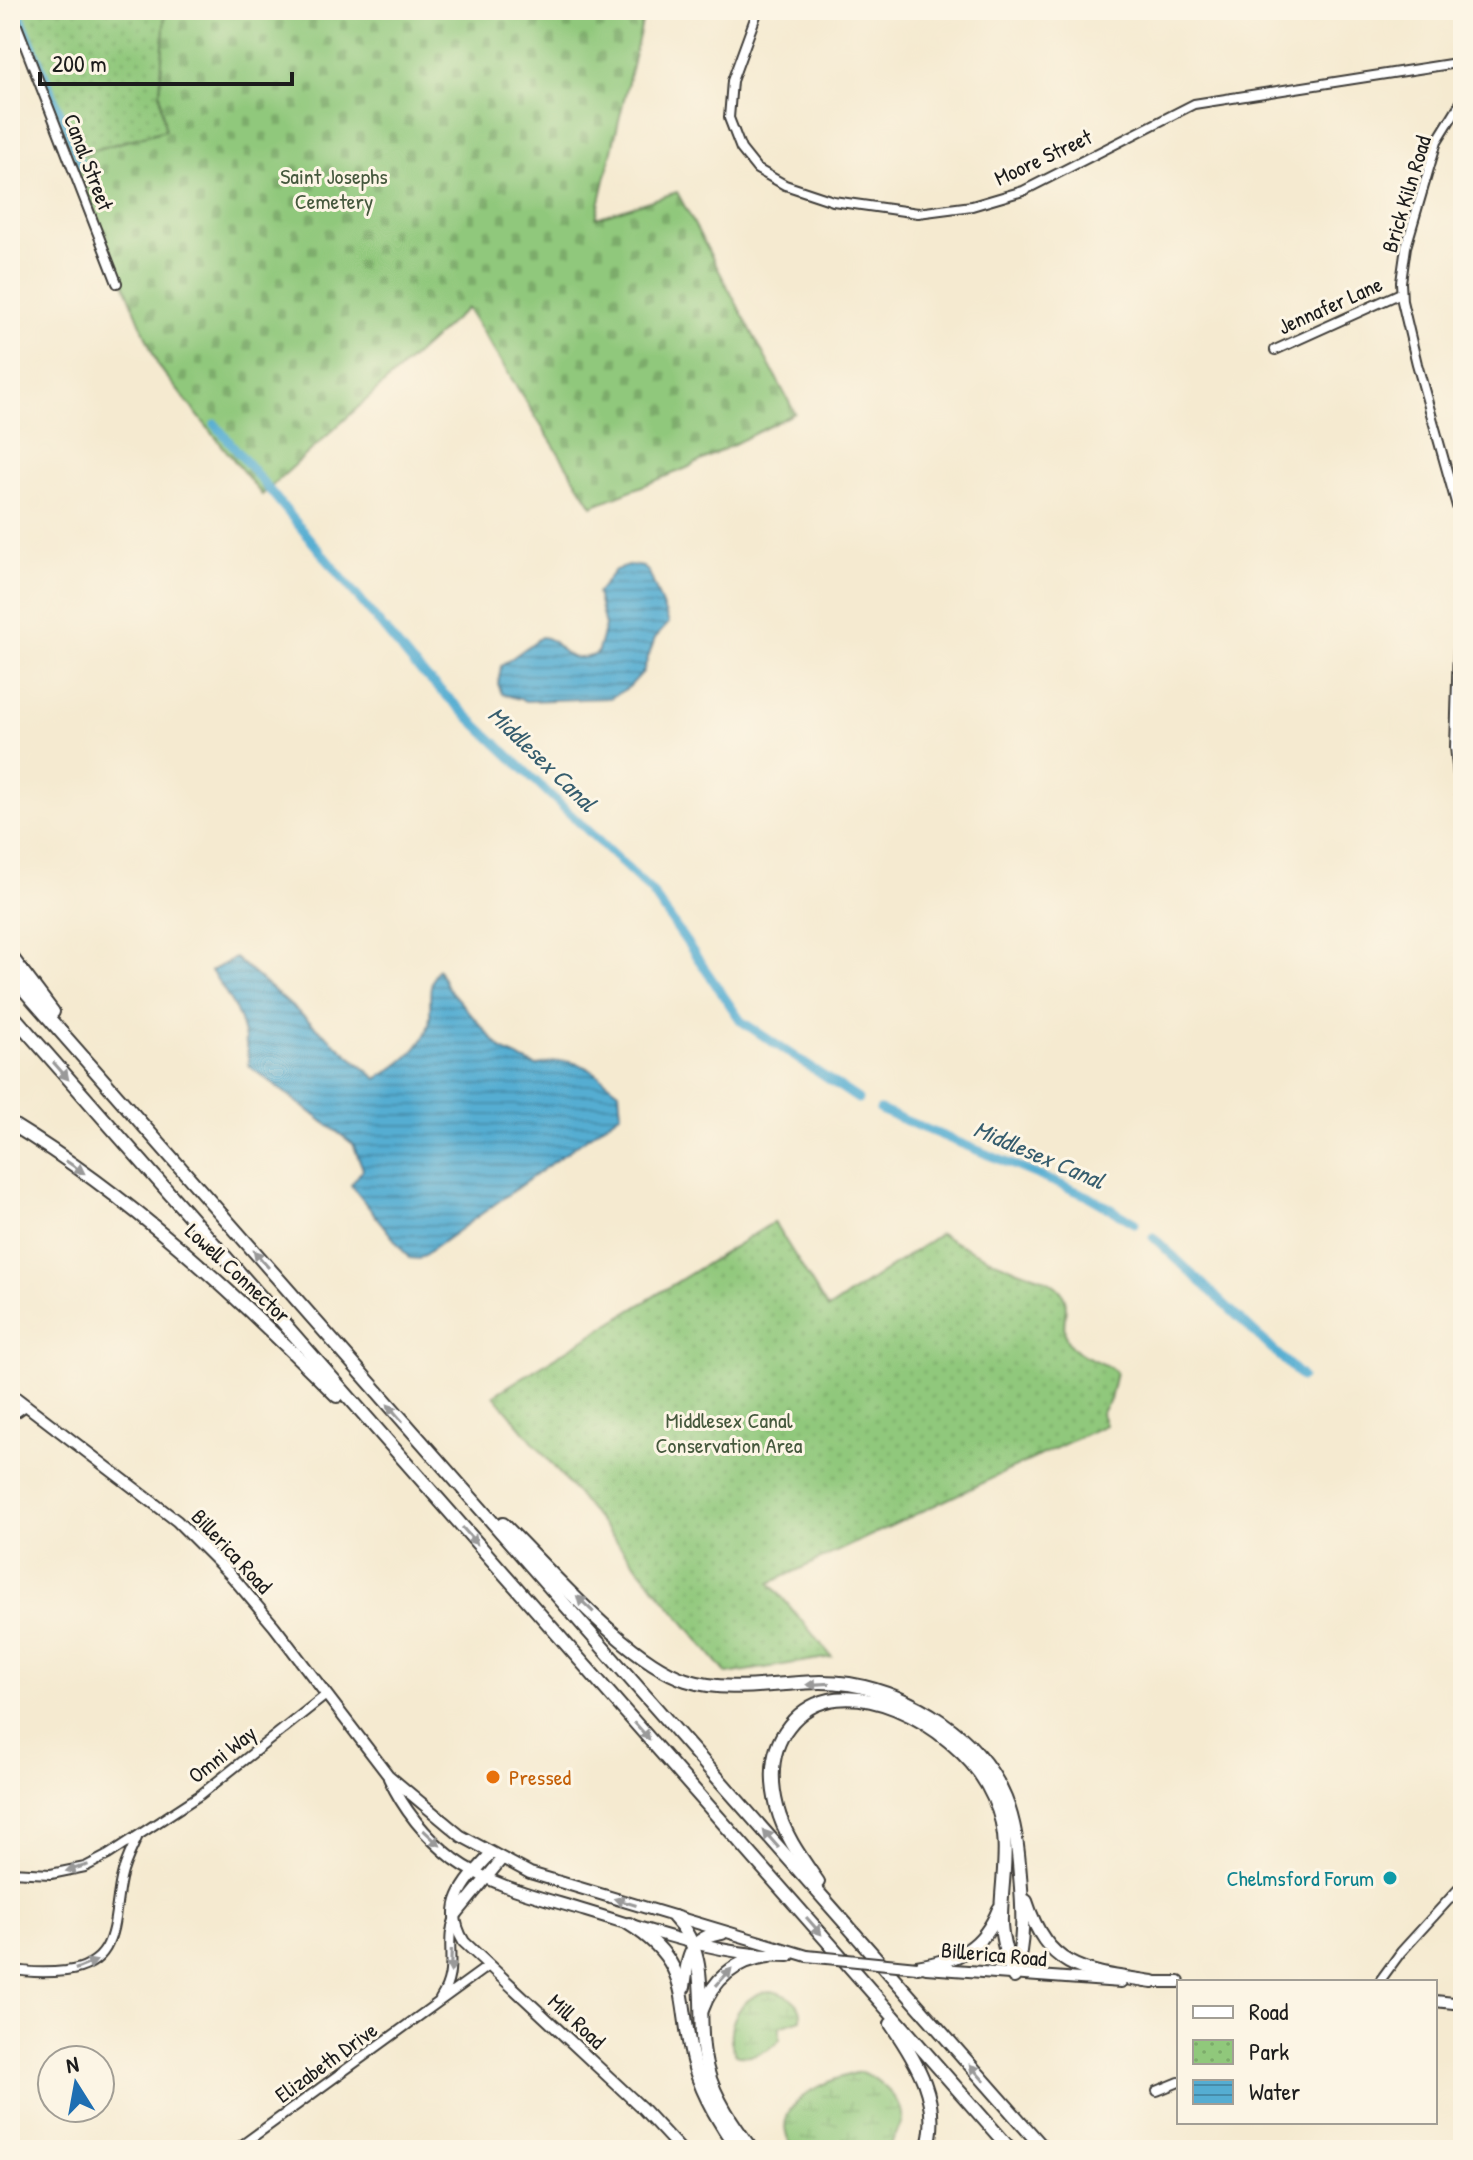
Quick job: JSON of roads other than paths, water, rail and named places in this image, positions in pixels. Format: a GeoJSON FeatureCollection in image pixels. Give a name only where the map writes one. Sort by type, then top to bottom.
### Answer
{"type":"FeatureCollection","features":[{"type":"Feature","properties":{"kind":"highway"},"geometry":{"type":"LineString","coordinates":[[10,955],[110,1088]]}},
{"type":"Feature","properties":{"kind":"highway"},"geometry":{"type":"LineString","coordinates":[[10,974],[1045,2150]]}},
{"type":"Feature","properties":{"kind":"highway"},"geometry":{"type":"LineString","coordinates":[[10,1012],[1011,2150]]}},
{"type":"Feature","properties":{"kind":"highway","name":"Lowell Connector"},"geometry":{"type":"LineString","coordinates":[[10,1123],[120,1199],[181,1246],[246,1305],[419,1478]]}},
{"type":"Feature","properties":{"kind":"highway"},"geometry":{"type":"LineString","coordinates":[[431,1453],[610,1628],[667,1671],[685,1680],[728,1687],[849,1684],[899,1700],[944,1724],[981,1758],[1005,1797],[1015,1833],[1023,1931],[1014,1977]]}},
{"type":"Feature","properties":{"kind":"highway"},"geometry":{"type":"LineString","coordinates":[[841,1918],[793,1844],[778,1811],[772,1784],[773,1760],[781,1736],[807,1708],[840,1697],[872,1701],[916,1720],[953,1744],[978,1771],[993,1797],[1003,1827],[1007,1866],[1002,1902],[1002,1936],[1014,1977]]}},
{"type":"Feature","properties":{"kind":"highway"},"geometry":{"type":"LineString","coordinates":[[1021,1885],[1037,1930],[1058,1957],[1085,1971],[1153,1982]]}},
{"type":"Feature","properties":{"kind":"highway"},"geometry":{"type":"LineString","coordinates":[[917,1967],[951,1960],[975,1948],[989,1932],[1002,1902]]}},
{"type":"Feature","properties":{"kind":"highway"},"geometry":{"type":"LineString","coordinates":[[674,1917],[695,1944],[700,1971],[699,2021],[711,2082],[752,2150]]}},
{"type":"Feature","properties":{"kind":"highway"},"geometry":{"type":"LineString","coordinates":[[629,1924],[667,1955],[678,1977],[690,2050],[701,2084],[738,2150]]}},
{"type":"Feature","properties":{"kind":"highway"},"geometry":{"type":"LineString","coordinates":[[684,2006],[686,1974],[695,1944],[704,1937],[722,1933]]}},
{"type":"Feature","properties":{"kind":"highway"},"geometry":{"type":"LineString","coordinates":[[699,2021],[709,1995],[732,1967],[743,1961],[769,1956]]}},
{"type":"Feature","properties":{"kind":"highway"},"geometry":{"type":"LineString","coordinates":[[860,1979],[924,2077],[932,2124],[927,2150]]}},
{"type":"Feature","properties":{"kind":"main road","name":"Billerica Road"},"geometry":{"type":"LineString","coordinates":[[10,1393],[177,1521],[230,1574],[388,1775],[437,1818],[496,1858],[530,1873],[807,1956]]}},
{"type":"Feature","properties":{"kind":"main road","name":"Billerica Road"},"geometry":{"type":"LineString","coordinates":[[388,1775],[400,1801],[417,1824],[454,1858],[475,1872],[695,1944],[769,1956],[807,1956],[1014,1977],[1177,1982]]}},
{"type":"Feature","properties":{"kind":"main road"},"geometry":{"type":"LineString","coordinates":[[455,1916],[456,1898],[475,1872],[496,1858]]}},
{"type":"Feature","properties":{"kind":"main road"},"geometry":{"type":"LineString","coordinates":[[455,1916],[487,1878],[496,1858]]}},
{"type":"Feature","properties":{"kind":"main road","name":"Mill Road"},"geometry":{"type":"LineString","coordinates":[[455,1916],[464,1942],[642,2108],[681,2150]]}},
{"type":"Feature","properties":{"kind":"main road"},"geometry":{"type":"LineString","coordinates":[[1437,2001],[1463,2004]]}},
{"type":"Feature","properties":{"kind":"street","name":"Canal Street"},"geometry":{"type":"LineString","coordinates":[[11,10],[117,283]]}},
{"type":"Feature","properties":{"kind":"street","name":"Moore Street"},"geometry":{"type":"LineString","coordinates":[[758,10],[732,81],[729,118],[749,159],[757,169],[785,185],[833,201],[918,213],[972,206],[1023,191],[1194,104],[1247,93],[1463,62]]}},
{"type":"Feature","properties":{"kind":"street","name":"Brick Kiln Road"},"geometry":{"type":"LineString","coordinates":[[1463,99],[1437,141],[1406,247],[1401,293],[1458,510],[1455,747],[1463,824]]}},
{"type":"Feature","properties":{"kind":"street","name":"Jennafer Lane"},"geometry":{"type":"LineString","coordinates":[[1275,350],[1401,293]]}},
{"type":"Feature","properties":{"kind":"street"},"geometry":{"type":"LineString","coordinates":[[10,1417],[27,1405]]}},
{"type":"Feature","properties":{"kind":"street","name":"Omni Way"},"geometry":{"type":"LineString","coordinates":[[10,1872],[51,1874],[85,1867],[138,1837],[200,1795],[326,1695]]}},
{"type":"Feature","properties":{"kind":"street"},"geometry":{"type":"LineString","coordinates":[[10,1969],[27,1973],[94,1965],[103,1955],[113,1925],[125,1863],[138,1837]]}},
{"type":"Feature","properties":{"kind":"street"},"geometry":{"type":"LineString","coordinates":[[1380,1980],[1401,1952],[1463,1884]]}},
{"type":"Feature","properties":{"kind":"street"},"geometry":{"type":"LineString","coordinates":[[437,2003],[451,1975],[451,1931],[455,1916]]}},
{"type":"Feature","properties":{"kind":"street","name":"Elizabeth Drive"},"geometry":{"type":"LineString","coordinates":[[235,2150],[488,1966]]}},
{"type":"Feature","properties":{"kind":"street"},"geometry":{"type":"LineString","coordinates":[[1157,2091],[1177,2083]]}},
{"type":"Feature","properties":{"kind":"water"},"geometry":{"type":"Polygon","coordinates":[[[631,565],[643,567],[649,572],[669,623],[655,638],[643,672],[629,687],[610,698],[526,701],[502,694],[498,684],[501,666],[541,637],[554,642],[563,652],[575,658],[597,654],[605,626],[597,593],[615,570],[631,565]]]}},
{"type":"Feature","properties":{"kind":"water"},"geometry":{"type":"Polygon","coordinates":[[[235,958],[377,1079],[409,1056],[426,1033],[432,983],[438,969],[447,987],[502,1050],[536,1066],[561,1061],[581,1065],[619,1091],[621,1113],[419,1259],[409,1258],[351,1185],[363,1169],[353,1144],[249,1066],[238,1015],[211,971],[235,958]]]}},
{"type":"Feature","properties":{"kind":"waterway","name":"Middlesex Canal"},"geometry":{"type":"LineString","coordinates":[[18,10],[81,165]]}},
{"type":"Feature","properties":{"kind":"waterway","name":"Middlesex Canal"},"geometry":{"type":"LineString","coordinates":[[215,424],[413,664],[651,891],[741,1021],[858,1099]]}},
{"type":"Feature","properties":{"kind":"waterway","name":"Middlesex Canal"},"geometry":{"type":"LineString","coordinates":[[880,1110],[1088,1196],[1135,1223]]}},
{"type":"Feature","properties":{"kind":"waterway","name":"Middlesex Canal"},"geometry":{"type":"LineString","coordinates":[[1153,1237],[1302,1377]]}},
{"type":"Feature","properties":{"kind":"place","name":"Pressed"},"geometry":{"type":"Point","coordinates":[493,1777]}},
{"type":"Feature","properties":{"kind":"place","name":"Chelmsford Forum"},"geometry":{"type":"Point","coordinates":[1390,1878]}},
{"type":"Feature","properties":{"kind":"park label","name":"Saint Josephs Cemetery"},"geometry":{"type":"Point","coordinates":[334,188]}},
{"type":"Feature","properties":{"kind":"park label","name":"Middlesex Canal Conservation Area"},"geometry":{"type":"Point","coordinates":[729,1432]}}]}
